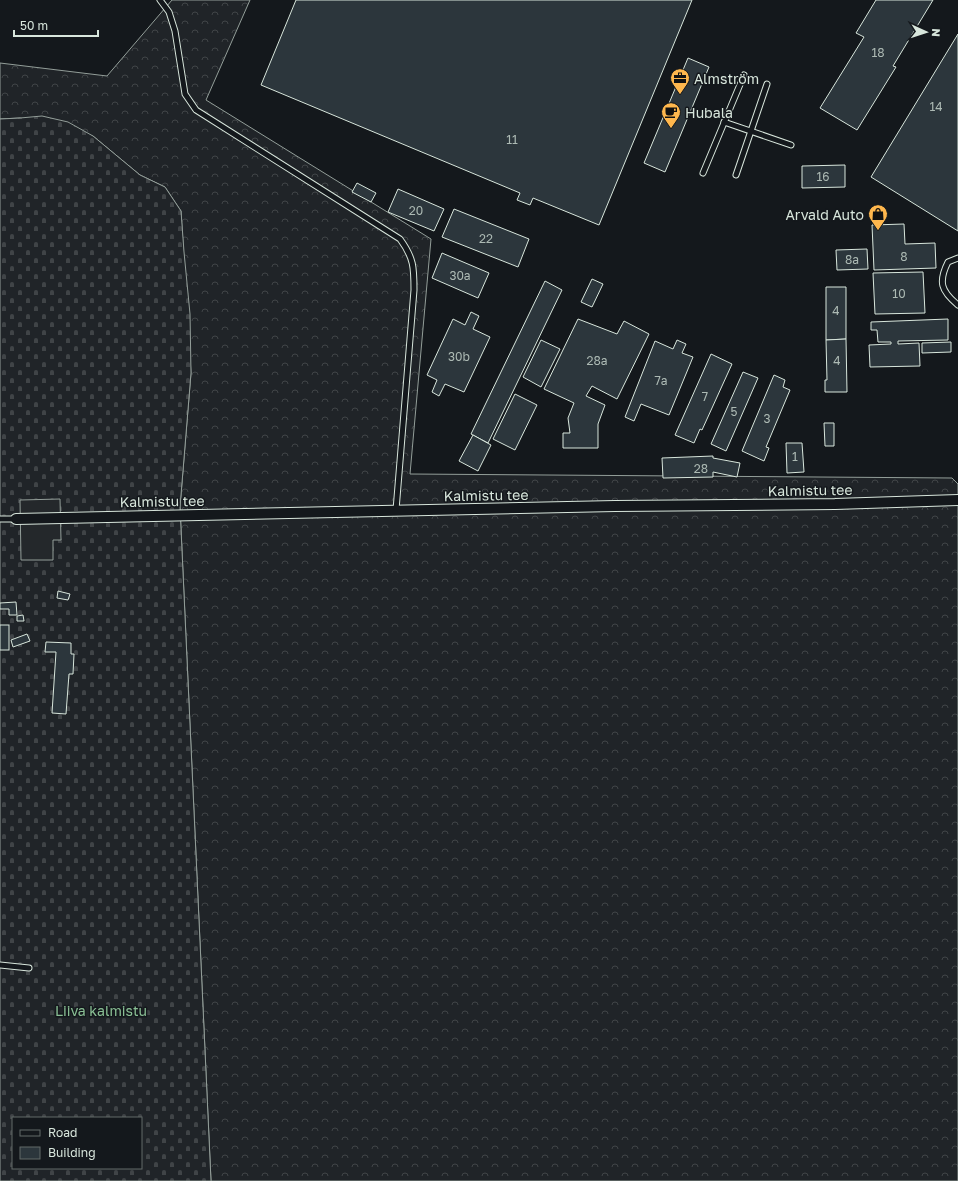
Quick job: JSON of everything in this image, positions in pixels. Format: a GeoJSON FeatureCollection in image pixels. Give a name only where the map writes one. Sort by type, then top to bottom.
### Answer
{"type":"FeatureCollection","features":[{"type":"Feature","properties":{"kind":"street","name":"Kalmistu tee"},"geometry":{"type":"LineString","coordinates":[[16,519],[607,506],[835,504],[958,500]]}},
{"type":"Feature","properties":{"kind":"lane"},"geometry":{"type":"LineString","coordinates":[[160,0],[169,12],[175,31],[185,94],[196,110],[400,239],[409,251],[414,270],[414,290],[396,510]]}},
{"type":"Feature","properties":{"kind":"lane"},"geometry":{"type":"LineString","coordinates":[[703,173],[744,75]]}},
{"type":"Feature","properties":{"kind":"lane"},"geometry":{"type":"LineString","coordinates":[[736,175],[767,84]]}},
{"type":"Feature","properties":{"kind":"lane"},"geometry":{"type":"LineString","coordinates":[[724,122],[791,145]]}},
{"type":"Feature","properties":{"kind":"lane"},"geometry":{"type":"LineString","coordinates":[[958,258],[948,262],[944,270],[942,283],[944,291],[958,305]]}},
{"type":"Feature","properties":{"kind":"lane"},"geometry":{"type":"LineString","coordinates":[[0,519],[16,519]]}},
{"type":"Feature","properties":{"kind":"lane"},"geometry":{"type":"LineString","coordinates":[[0,965],[29,968]]}},
{"type":"Feature","properties":{"kind":"green space"},"geometry":{"type":"Polygon","coordinates":[[[172,0],[250,0],[206,100],[431,239],[410,474],[952,478],[958,484],[958,1181],[211,1181],[180,507],[191,373],[181,211],[165,187],[140,175],[93,136],[20,118],[0,119],[0,63],[107,76],[172,0]]]}},
{"type":"Feature","properties":{"kind":"green space","name":"Liiva kalmistu"},"geometry":{"type":"Polygon","coordinates":[[[42,116],[68,122],[93,136],[140,175],[165,187],[181,211],[190,314],[191,373],[180,507],[211,1181],[0,1181],[0,119],[42,116]]]}},
{"type":"Feature","properties":{"kind":"shaded area"},"geometry":{"type":"Polygon","coordinates":[[[60,499],[61,540],[53,540],[53,560],[21,560],[20,500],[60,499]]]}},
{"type":"Feature","properties":{"kind":"building"},"geometry":{"type":"Polygon","coordinates":[[[296,0],[692,0],[599,225],[533,198],[530,205],[517,200],[520,193],[261,85],[296,0]]]}},
{"type":"Feature","properties":{"kind":"building"},"geometry":{"type":"Polygon","coordinates":[[[876,0],[933,0],[893,66],[896,67],[857,130],[820,108],[864,37],[856,33],[876,0]]]}},
{"type":"Feature","properties":{"kind":"building"},"geometry":{"type":"Polygon","coordinates":[[[958,34],[958,231],[871,177],[958,34]]]}},
{"type":"Feature","properties":{"kind":"building"},"geometry":{"type":"Polygon","coordinates":[[[688,58],[709,67],[665,172],[644,163],[688,58]]]}},
{"type":"Feature","properties":{"kind":"building"},"geometry":{"type":"Polygon","coordinates":[[[845,165],[845,187],[802,188],[802,166],[845,165]]]}},
{"type":"Feature","properties":{"kind":"building"},"geometry":{"type":"Polygon","coordinates":[[[357,183],[376,193],[371,202],[352,192],[357,183]]]}},
{"type":"Feature","properties":{"kind":"building"},"geometry":{"type":"Polygon","coordinates":[[[398,189],[444,209],[434,231],[388,212],[398,189]]]}},
{"type":"Feature","properties":{"kind":"building"},"geometry":{"type":"Polygon","coordinates":[[[454,209],[529,239],[518,267],[442,237],[454,209]]]}},
{"type":"Feature","properties":{"kind":"building"},"geometry":{"type":"Polygon","coordinates":[[[904,224],[905,244],[935,243],[936,268],[874,270],[872,225],[904,224]]]}},
{"type":"Feature","properties":{"kind":"building"},"geometry":{"type":"Polygon","coordinates":[[[867,249],[868,269],[837,270],[836,250],[867,249]]]}},
{"type":"Feature","properties":{"kind":"building"},"geometry":{"type":"Polygon","coordinates":[[[442,253],[489,273],[478,298],[432,278],[442,253]]]}},
{"type":"Feature","properties":{"kind":"building"},"geometry":{"type":"Polygon","coordinates":[[[923,272],[925,313],[875,314],[873,273],[923,272]]]}},
{"type":"Feature","properties":{"kind":"building"},"geometry":{"type":"Polygon","coordinates":[[[592,279],[603,284],[592,307],[581,302],[592,279]]]}},
{"type":"Feature","properties":{"kind":"building"},"geometry":{"type":"Polygon","coordinates":[[[545,281],[562,290],[488,443],[471,434],[545,281]]]}},
{"type":"Feature","properties":{"kind":"building"},"geometry":{"type":"Polygon","coordinates":[[[826,287],[846,287],[846,339],[826,340],[826,287]]]}},
{"type":"Feature","properties":{"kind":"building"},"geometry":{"type":"Polygon","coordinates":[[[471,312],[479,316],[473,329],[490,337],[464,392],[445,384],[439,396],[432,392],[437,380],[427,375],[453,319],[465,325],[471,312]]]}},
{"type":"Feature","properties":{"kind":"building"},"geometry":{"type":"Polygon","coordinates":[[[578,319],[617,334],[624,321],[649,334],[617,399],[592,386],[586,396],[605,405],[598,424],[598,448],[563,448],[563,433],[570,433],[568,418],[574,403],[544,389],[578,319]]]}},
{"type":"Feature","properties":{"kind":"building"},"geometry":{"type":"Polygon","coordinates":[[[948,319],[948,340],[898,341],[898,344],[919,343],[920,366],[870,367],[869,345],[891,344],[891,342],[878,342],[877,330],[871,330],[871,322],[948,319]]]}},
{"type":"Feature","properties":{"kind":"building"},"geometry":{"type":"Polygon","coordinates":[[[846,339],[847,392],[825,392],[825,380],[827,380],[826,340],[846,339]]]}},
{"type":"Feature","properties":{"kind":"building"},"geometry":{"type":"Polygon","coordinates":[[[541,340],[560,349],[541,387],[523,377],[541,340]]]}},
{"type":"Feature","properties":{"kind":"building"},"geometry":{"type":"Polygon","coordinates":[[[677,340],[686,344],[682,353],[693,357],[669,415],[641,404],[634,421],[625,417],[655,341],[673,349],[677,340]]]}},
{"type":"Feature","properties":{"kind":"building"},"geometry":{"type":"Polygon","coordinates":[[[951,342],[951,352],[922,353],[922,343],[951,342]]]}},
{"type":"Feature","properties":{"kind":"building"},"geometry":{"type":"Polygon","coordinates":[[[711,354],[732,364],[702,430],[700,429],[694,443],[675,435],[711,354]]]}},
{"type":"Feature","properties":{"kind":"building"},"geometry":{"type":"Polygon","coordinates":[[[743,372],[758,378],[726,451],[711,444],[743,372]]]}},
{"type":"Feature","properties":{"kind":"building"},"geometry":{"type":"Polygon","coordinates":[[[774,375],[785,380],[783,387],[790,390],[766,447],[769,448],[764,461],[742,451],[774,375]]]}},
{"type":"Feature","properties":{"kind":"building"},"geometry":{"type":"Polygon","coordinates":[[[515,394],[537,405],[515,450],[493,439],[515,394]]]}},
{"type":"Feature","properties":{"kind":"building"},"geometry":{"type":"Polygon","coordinates":[[[824,423],[834,423],[834,446],[825,446],[824,423]]]}},
{"type":"Feature","properties":{"kind":"building"},"geometry":{"type":"Polygon","coordinates":[[[473,435],[491,445],[478,471],[459,461],[473,435]]]}},
{"type":"Feature","properties":{"kind":"building"},"geometry":{"type":"Polygon","coordinates":[[[786,443],[802,443],[804,472],[787,473],[786,443]]]}},
{"type":"Feature","properties":{"kind":"building"},"geometry":{"type":"Polygon","coordinates":[[[713,456],[713,458],[740,463],[737,477],[713,472],[713,477],[663,478],[662,458],[713,456]]]}},
{"type":"Feature","properties":{"kind":"building"},"geometry":{"type":"Polygon","coordinates":[[[58,591],[70,594],[68,600],[57,598],[58,591]]]}},
{"type":"Feature","properties":{"kind":"building"},"geometry":{"type":"Polygon","coordinates":[[[16,602],[17,615],[9,615],[9,609],[0,609],[0,603],[16,602]]]}},
{"type":"Feature","properties":{"kind":"building"},"geometry":{"type":"Polygon","coordinates":[[[23,615],[24,621],[17,621],[17,616],[23,615]]]}},
{"type":"Feature","properties":{"kind":"building"},"geometry":{"type":"Polygon","coordinates":[[[0,625],[9,625],[9,650],[0,650],[0,625]]]}},
{"type":"Feature","properties":{"kind":"building"},"geometry":{"type":"Polygon","coordinates":[[[27,634],[30,641],[13,647],[11,640],[27,634]]]}},
{"type":"Feature","properties":{"kind":"building"},"geometry":{"type":"Polygon","coordinates":[[[46,642],[71,643],[71,654],[74,654],[73,674],[69,674],[66,714],[52,713],[56,652],[45,652],[46,642]]]}},
{"type":"Feature","properties":{"kind":"place","name":"Almström"},"geometry":{"type":"Point","coordinates":[680,95]}},
{"type":"Feature","properties":{"kind":"place","name":"Hubala"},"geometry":{"type":"Point","coordinates":[671,129]}},
{"type":"Feature","properties":{"kind":"place","name":"Arvald Auto"},"geometry":{"type":"Point","coordinates":[878,231]}}]}
